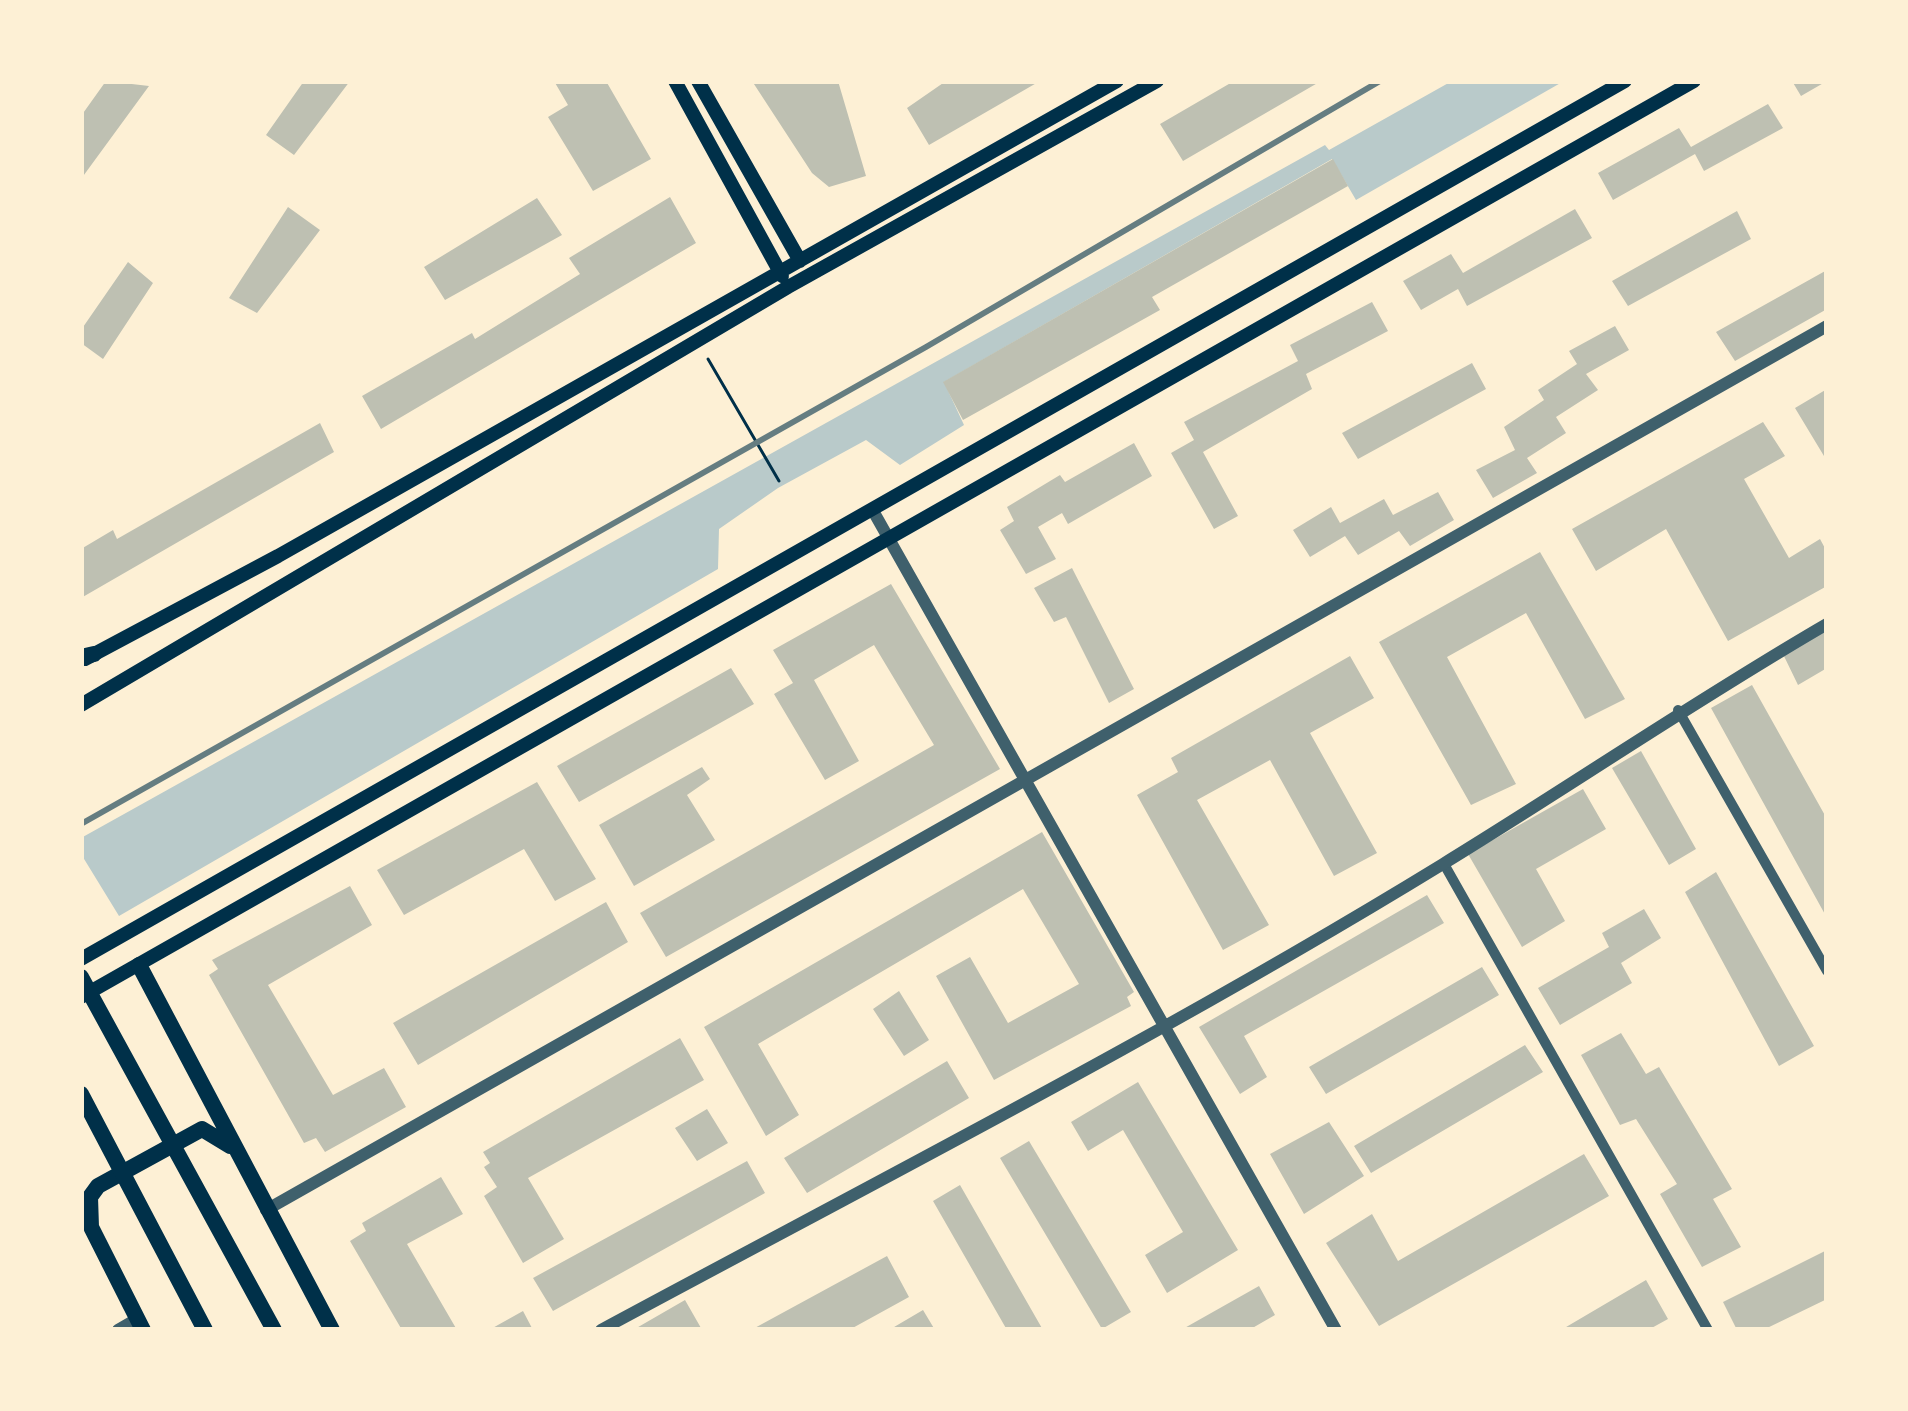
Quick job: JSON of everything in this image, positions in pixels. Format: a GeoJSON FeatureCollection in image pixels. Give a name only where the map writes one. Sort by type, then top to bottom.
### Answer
{"type":"FeatureCollection","features":[{"type":"Feature","properties":{"kind":"main road"},"geometry":{"type":"LineString","coordinates":[[675,81],[788,287]]}},
{"type":"Feature","properties":{"kind":"main road"},"geometry":{"type":"LineString","coordinates":[[698,81],[808,276]]}},
{"type":"Feature","properties":{"kind":"main road"},"geometry":{"type":"LineString","coordinates":[[85,657],[278,556],[1117,81]]}},
{"type":"Feature","properties":{"kind":"main road"},"geometry":{"type":"LineString","coordinates":[[81,705],[788,287],[1157,81]]}},
{"type":"Feature","properties":{"kind":"main road"},"geometry":{"type":"LineString","coordinates":[[81,959],[1625,81]]}},
{"type":"Feature","properties":{"kind":"main road"},"geometry":{"type":"LineString","coordinates":[[81,997],[1694,81]]}},
{"type":"Feature","properties":{"kind":"main road"},"geometry":{"type":"LineString","coordinates":[[124,936],[332,1330]]}},
{"type":"Feature","properties":{"kind":"main road"},"geometry":{"type":"LineString","coordinates":[[81,976],[274,1330]]}},
{"type":"Feature","properties":{"kind":"main road"},"geometry":{"type":"LineString","coordinates":[[81,1094],[205,1330]]}},
{"type":"Feature","properties":{"kind":"main road"},"geometry":{"type":"LineString","coordinates":[[91,1227],[90,1197],[98,1186],[202,1130],[218,1134],[236,1151]]}},
{"type":"Feature","properties":{"kind":"main road"},"geometry":{"type":"LineString","coordinates":[[81,1208],[140,1324]]}},
{"type":"Feature","properties":{"kind":"street"},"geometry":{"type":"LineString","coordinates":[[266,1210],[1827,326]]}},
{"type":"Feature","properties":{"kind":"street"},"geometry":{"type":"LineString","coordinates":[[872,509],[1336,1330]]}},
{"type":"Feature","properties":{"kind":"street"},"geometry":{"type":"LineString","coordinates":[[601,1330],[1167,1024],[1444,864],[1678,710],[1827,624]]}},
{"type":"Feature","properties":{"kind":"street"},"geometry":{"type":"LineString","coordinates":[[1678,710],[1827,971]]}},
{"type":"Feature","properties":{"kind":"street"},"geometry":{"type":"LineString","coordinates":[[1444,864],[1708,1330]]}},
{"type":"Feature","properties":{"kind":"street"},"geometry":{"type":"LineString","coordinates":[[118,1330],[140,1324]]}},
{"type":"Feature","properties":{"kind":"path"},"geometry":{"type":"LineString","coordinates":[[708,359],[779,481]]}},
{"type":"Feature","properties":{"kind":"shaded area"},"geometry":{"type":"Polygon","coordinates":[[[1452,81],[1564,81],[1356,200],[1332,159],[944,382],[964,425],[900,465],[866,440],[778,488],[719,529],[718,569],[119,916],[81,854],[81,838],[1325,145],[1329,150],[1452,81]]]}},
{"type":"Feature","properties":{"kind":"building"},"geometry":{"type":"Polygon","coordinates":[[[106,81],[149,86],[81,179],[81,116],[106,81]]]}},
{"type":"Feature","properties":{"kind":"building"},"geometry":{"type":"Polygon","coordinates":[[[304,81],[350,81],[294,155],[266,135],[304,81]]]}},
{"type":"Feature","properties":{"kind":"building"},"geometry":{"type":"Polygon","coordinates":[[[554,81],[606,81],[651,159],[593,191],[548,117],[568,105],[554,81]]]}},
{"type":"Feature","properties":{"kind":"building"},"geometry":{"type":"Polygon","coordinates":[[[752,81],[838,81],[866,176],[829,187],[812,173],[752,81]]]}},
{"type":"Feature","properties":{"kind":"building"},"geometry":{"type":"Polygon","coordinates":[[[946,81],[1040,81],[929,145],[907,108],[946,81]]]}},
{"type":"Feature","properties":{"kind":"building"},"geometry":{"type":"Polygon","coordinates":[[[1234,81],[1321,81],[1183,161],[1160,124],[1234,81]]]}},
{"type":"Feature","properties":{"kind":"building"},"geometry":{"type":"Polygon","coordinates":[[[1792,81],[1827,81],[1801,96],[1792,81]]]}},
{"type":"Feature","properties":{"kind":"building"},"geometry":{"type":"Polygon","coordinates":[[[1768,104],[1783,128],[1704,171],[1695,154],[1613,200],[1598,173],[1679,128],[1691,147],[1768,104]]]}},
{"type":"Feature","properties":{"kind":"building"},"geometry":{"type":"Polygon","coordinates":[[[1333,159],[1348,186],[1152,297],[1160,310],[963,420],[943,382],[1333,159]]]}},
{"type":"Feature","properties":{"kind":"building"},"geometry":{"type":"Polygon","coordinates":[[[670,197],[696,243],[381,429],[362,396],[472,333],[475,339],[580,274],[569,258],[670,197]]]}},
{"type":"Feature","properties":{"kind":"building"},"geometry":{"type":"Polygon","coordinates":[[[537,198],[562,235],[445,300],[424,267],[537,198]]]}},
{"type":"Feature","properties":{"kind":"building"},"geometry":{"type":"Polygon","coordinates":[[[288,207],[320,230],[257,313],[229,298],[288,207]]]}},
{"type":"Feature","properties":{"kind":"building"},"geometry":{"type":"Polygon","coordinates":[[[1575,209],[1592,238],[1467,306],[1458,289],[1421,310],[1403,281],[1451,254],[1463,273],[1575,209]]]}},
{"type":"Feature","properties":{"kind":"building"},"geometry":{"type":"Polygon","coordinates":[[[1737,211],[1751,239],[1628,306],[1612,281],[1737,211]]]}},
{"type":"Feature","properties":{"kind":"building"},"geometry":{"type":"Polygon","coordinates":[[[128,262],[153,283],[103,359],[81,343],[81,330],[128,262]]]}},
{"type":"Feature","properties":{"kind":"building"},"geometry":{"type":"Polygon","coordinates":[[[1827,270],[1827,309],[1735,361],[1716,332],[1827,270]]]}},
{"type":"Feature","properties":{"kind":"building"},"geometry":{"type":"Polygon","coordinates":[[[1372,302],[1388,331],[1306,374],[1312,389],[1203,452],[1238,516],[1214,529],[1171,453],[1194,440],[1184,422],[1298,361],[1290,345],[1372,302]]]}},
{"type":"Feature","properties":{"kind":"building"},"geometry":{"type":"Polygon","coordinates":[[[1615,326],[1629,350],[1586,374],[1598,390],[1556,417],[1566,433],[1527,458],[1537,473],[1493,498],[1476,470],[1515,450],[1504,427],[1544,400],[1538,390],[1577,364],[1569,351],[1615,326]]]}},
{"type":"Feature","properties":{"kind":"building"},"geometry":{"type":"Polygon","coordinates":[[[1472,363],[1486,389],[1358,459],[1342,433],[1472,363]]]}},
{"type":"Feature","properties":{"kind":"building"},"geometry":{"type":"Polygon","coordinates":[[[1827,389],[1827,461],[1795,408],[1827,389]]]}},
{"type":"Feature","properties":{"kind":"building"},"geometry":{"type":"Polygon","coordinates":[[[1763,422],[1785,456],[1744,479],[1789,558],[1820,539],[1827,552],[1827,586],[1728,641],[1666,529],[1596,571],[1572,529],[1763,422]]]}},
{"type":"Feature","properties":{"kind":"building"},"geometry":{"type":"Polygon","coordinates":[[[320,423],[334,452],[81,598],[81,549],[113,530],[117,539],[320,423]]]}},
{"type":"Feature","properties":{"kind":"building"},"geometry":{"type":"Polygon","coordinates":[[[1134,443],[1152,476],[1068,524],[1062,513],[1038,527],[1056,559],[1026,574],[1000,530],[1014,521],[1007,507],[1060,475],[1065,482],[1134,443]]]}},
{"type":"Feature","properties":{"kind":"building"},"geometry":{"type":"Polygon","coordinates":[[[1438,492],[1454,520],[1410,546],[1399,531],[1358,555],[1345,536],[1310,557],[1293,530],[1331,507],[1340,523],[1384,499],[1393,515],[1438,492]]]}},
{"type":"Feature","properties":{"kind":"building"},"geometry":{"type":"Polygon","coordinates":[[[1540,552],[1625,699],[1585,719],[1526,613],[1447,657],[1516,784],[1471,805],[1379,642],[1540,552]]]}},
{"type":"Feature","properties":{"kind":"building"},"geometry":{"type":"Polygon","coordinates":[[[1072,568],[1134,689],[1109,703],[1066,617],[1054,622],[1034,588],[1072,568]]]}},
{"type":"Feature","properties":{"kind":"building"},"geometry":{"type":"Polygon","coordinates":[[[891,584],[1000,769],[666,957],[640,913],[934,745],[874,645],[814,680],[859,761],[825,780],[774,694],[793,683],[773,650],[891,584]]]}},
{"type":"Feature","properties":{"kind":"building"},"geometry":{"type":"Polygon","coordinates":[[[1827,628],[1827,668],[1798,685],[1782,652],[1827,628]]]}},
{"type":"Feature","properties":{"kind":"building"},"geometry":{"type":"Polygon","coordinates":[[[1350,656],[1374,698],[1310,733],[1377,853],[1334,876],[1270,760],[1197,800],[1269,925],[1223,950],[1137,795],[1178,772],[1171,758],[1350,656]]]}},
{"type":"Feature","properties":{"kind":"building"},"geometry":{"type":"Polygon","coordinates":[[[731,668],[754,704],[579,802],[557,766],[731,668]]]}},
{"type":"Feature","properties":{"kind":"building"},"geometry":{"type":"Polygon","coordinates":[[[1752,685],[1827,819],[1827,918],[1711,708],[1752,685]]]}},
{"type":"Feature","properties":{"kind":"building"},"geometry":{"type":"Polygon","coordinates":[[[1641,751],[1696,849],[1669,865],[1612,768],[1641,751]]]}},
{"type":"Feature","properties":{"kind":"building"},"geometry":{"type":"Polygon","coordinates":[[[702,767],[710,779],[687,795],[715,840],[634,886],[599,825],[702,767]]]}},
{"type":"Feature","properties":{"kind":"building"},"geometry":{"type":"Polygon","coordinates":[[[537,782],[596,879],[555,901],[524,849],[404,915],[377,870],[537,782]]]}},
{"type":"Feature","properties":{"kind":"building"},"geometry":{"type":"Polygon","coordinates":[[[1583,789],[1606,829],[1536,869],[1565,921],[1522,947],[1468,854],[1583,789]]]}},
{"type":"Feature","properties":{"kind":"building"},"geometry":{"type":"Polygon","coordinates":[[[1042,832],[1134,992],[1127,997],[1131,1006],[994,1080],[936,976],[970,957],[1008,1023],[1079,984],[1023,889],[758,1044],[799,1115],[766,1136],[704,1027],[1042,832]]]}},
{"type":"Feature","properties":{"kind":"building"},"geometry":{"type":"Polygon","coordinates":[[[1716,872],[1814,1046],[1779,1066],[1685,892],[1716,872]]]}},
{"type":"Feature","properties":{"kind":"building"},"geometry":{"type":"Polygon","coordinates":[[[350,886],[372,925],[268,985],[333,1095],[384,1068],[406,1107],[325,1152],[316,1138],[304,1143],[209,975],[218,969],[212,960],[350,886]]]}},
{"type":"Feature","properties":{"kind":"building"},"geometry":{"type":"Polygon","coordinates":[[[1427,895],[1444,923],[1244,1036],[1267,1077],[1240,1094],[1199,1027],[1427,895]]]}},
{"type":"Feature","properties":{"kind":"building"},"geometry":{"type":"Polygon","coordinates":[[[606,902],[628,942],[418,1065],[393,1023],[606,902]]]}},
{"type":"Feature","properties":{"kind":"building"},"geometry":{"type":"Polygon","coordinates":[[[1644,909],[1661,938],[1621,963],[1632,983],[1560,1025],[1538,988],[1609,947],[1602,933],[1644,909]]]}},
{"type":"Feature","properties":{"kind":"building"},"geometry":{"type":"Polygon","coordinates":[[[1482,967],[1499,995],[1326,1094],[1309,1067],[1482,967]]]}},
{"type":"Feature","properties":{"kind":"building"},"geometry":{"type":"Polygon","coordinates":[[[899,991],[929,1040],[904,1056],[873,1009],[899,991]]]}},
{"type":"Feature","properties":{"kind":"building"},"geometry":{"type":"Polygon","coordinates":[[[1621,1033],[1646,1074],[1659,1067],[1732,1189],[1713,1199],[1741,1247],[1702,1267],[1660,1194],[1677,1184],[1636,1119],[1620,1125],[1581,1055],[1621,1033]]]}},
{"type":"Feature","properties":{"kind":"building"},"geometry":{"type":"Polygon","coordinates":[[[680,1038],[704,1080],[528,1178],[564,1239],[523,1263],[484,1196],[497,1187],[484,1167],[490,1163],[483,1152],[680,1038]]]}},
{"type":"Feature","properties":{"kind":"building"},"geometry":{"type":"Polygon","coordinates":[[[1525,1045],[1543,1072],[1371,1173],[1354,1146],[1525,1045]]]}},
{"type":"Feature","properties":{"kind":"building"},"geometry":{"type":"Polygon","coordinates":[[[947,1061],[969,1098],[807,1193],[784,1158],[947,1061]]]}},
{"type":"Feature","properties":{"kind":"building"},"geometry":{"type":"Polygon","coordinates":[[[1138,1082],[1238,1250],[1167,1293],[1145,1255],[1183,1232],[1123,1130],[1088,1151],[1071,1122],[1138,1082]]]}},
{"type":"Feature","properties":{"kind":"building"},"geometry":{"type":"Polygon","coordinates":[[[707,1109],[728,1143],[697,1161],[675,1128],[707,1109]]]}},
{"type":"Feature","properties":{"kind":"building"},"geometry":{"type":"Polygon","coordinates":[[[1329,1122],[1364,1176],[1304,1214],[1270,1154],[1329,1122]]]}},
{"type":"Feature","properties":{"kind":"building"},"geometry":{"type":"Polygon","coordinates":[[[1029,1141],[1131,1312],[1102,1329],[1000,1158],[1029,1141]]]}},
{"type":"Feature","properties":{"kind":"building"},"geometry":{"type":"Polygon","coordinates":[[[1584,1154],[1609,1196],[1379,1326],[1326,1243],[1372,1214],[1398,1261],[1584,1154]]]}},
{"type":"Feature","properties":{"kind":"building"},"geometry":{"type":"Polygon","coordinates":[[[747,1161],[765,1193],[553,1311],[533,1278],[747,1161]]]}},
{"type":"Feature","properties":{"kind":"building"},"geometry":{"type":"Polygon","coordinates":[[[441,1177],[463,1214],[407,1244],[457,1330],[402,1330],[350,1241],[366,1231],[362,1223],[441,1177]]]}},
{"type":"Feature","properties":{"kind":"building"},"geometry":{"type":"Polygon","coordinates":[[[960,1185],[1043,1330],[1007,1330],[933,1201],[960,1185]]]}},
{"type":"Feature","properties":{"kind":"building"},"geometry":{"type":"Polygon","coordinates":[[[1827,1250],[1827,1299],[1763,1330],[1737,1330],[1723,1302],[1827,1250]]]}},
{"type":"Feature","properties":{"kind":"building"},"geometry":{"type":"Polygon","coordinates":[[[887,1256],[909,1297],[849,1330],[751,1330],[887,1256]]]}},
{"type":"Feature","properties":{"kind":"building"},"geometry":{"type":"Polygon","coordinates":[[[1646,1280],[1668,1319],[1648,1330],[1561,1330],[1646,1280]]]}},
{"type":"Feature","properties":{"kind":"building"},"geometry":{"type":"Polygon","coordinates":[[[1259,1286],[1275,1315],[1249,1330],[1181,1330],[1259,1286]]]}},
{"type":"Feature","properties":{"kind":"building"},"geometry":{"type":"Polygon","coordinates":[[[685,1300],[701,1328],[633,1330],[685,1300]]]}},
{"type":"Feature","properties":{"kind":"building"},"geometry":{"type":"Polygon","coordinates":[[[923,1310],[935,1330],[889,1330],[923,1310]]]}},
{"type":"Feature","properties":{"kind":"building"},"geometry":{"type":"Polygon","coordinates":[[[523,1311],[533,1330],[489,1330],[523,1311]]]}},
{"type":"Feature","properties":{"kind":"railway"},"geometry":{"type":"LineString","coordinates":[[81,824],[926,347],[1380,81]]}}]}
